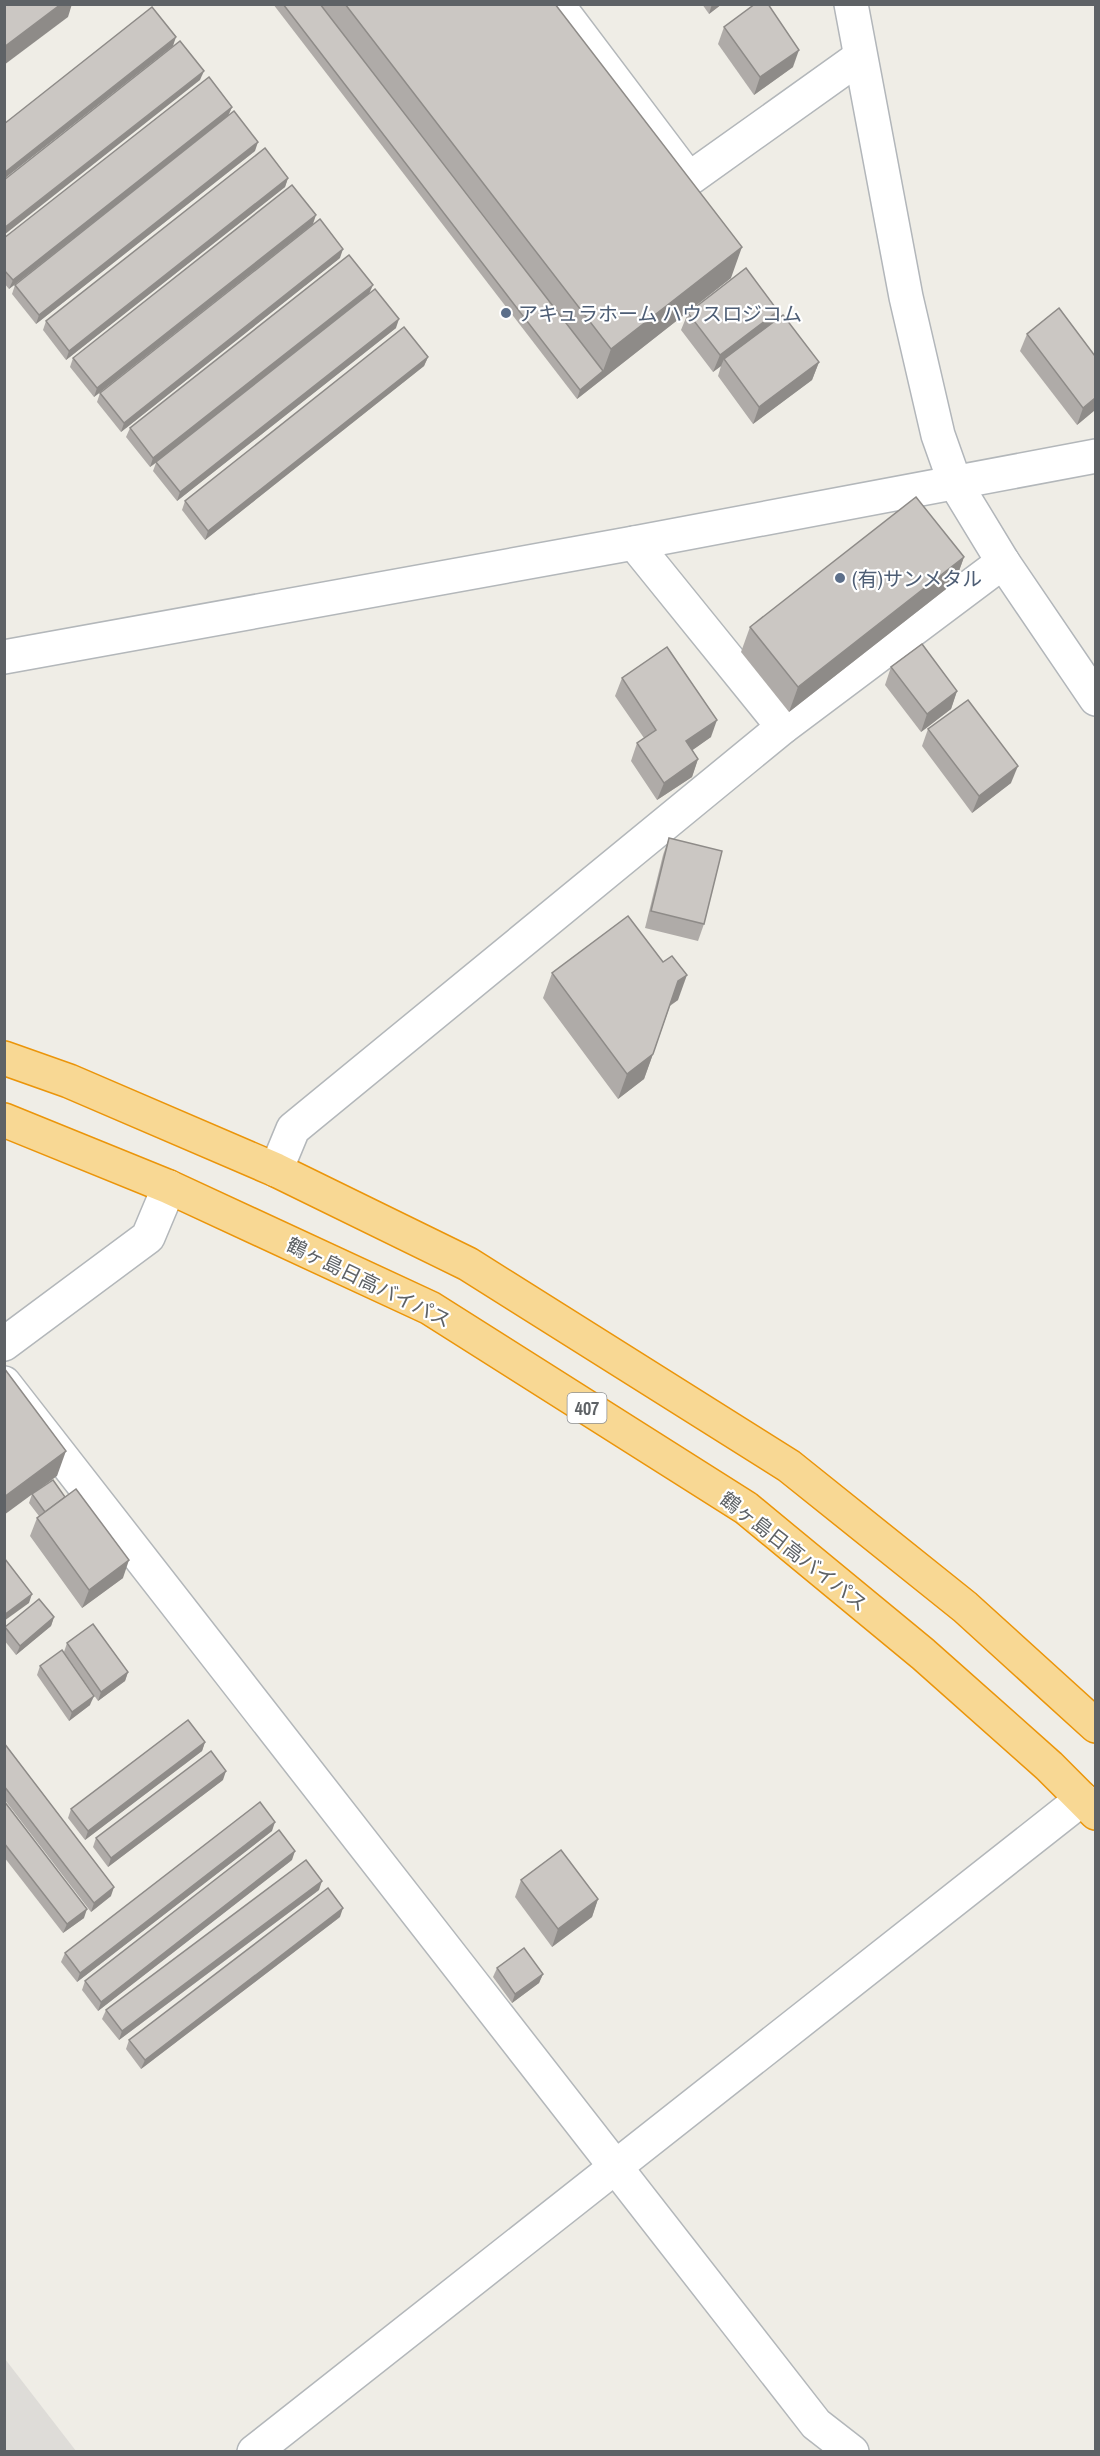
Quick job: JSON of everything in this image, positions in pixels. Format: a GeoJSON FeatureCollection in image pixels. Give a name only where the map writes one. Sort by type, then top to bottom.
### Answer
{"type":"FeatureCollection","features":[{"type":"Feature","properties":{"kind":"highway"},"geometry":{"type":"LineString","coordinates":[[4,1058],[69,1081],[276,1170],[468,1264],[789,1466],[965,1607],[1095,1726]]}},
{"type":"Feature","properties":{"kind":"highway","name":"鶴ヶ島日高バイパス"},"geometry":{"type":"LineString","coordinates":[[4,1120],[169,1187],[430,1308],[746,1508],[923,1654],[1049,1766],[1088,1806]]}},
{"type":"Feature","properties":{"kind":"street"},"geometry":{"type":"LineString","coordinates":[[557,4],[689,179],[860,57]]}},
{"type":"Feature","properties":{"kind":"street"},"geometry":{"type":"LineString","coordinates":[[851,4],[906,297],[938,435],[955,483],[1002,562],[1095,699]]}},
{"type":"Feature","properties":{"kind":"street"},"geometry":{"type":"LineString","coordinates":[[4,657],[634,543],[1095,456]]}},
{"type":"Feature","properties":{"kind":"street"},"geometry":{"type":"LineString","coordinates":[[634,543],[783,727]]}},
{"type":"Feature","properties":{"kind":"street"},"geometry":{"type":"LineString","coordinates":[[276,1170],[293,1129],[783,727],[1002,562]]}},
{"type":"Feature","properties":{"kind":"street"},"geometry":{"type":"LineString","coordinates":[[4,1344],[148,1237],[169,1187]]}},
{"type":"Feature","properties":{"kind":"street"},"geometry":{"type":"LineString","coordinates":[[4,1383],[816,2424],[852,2451]]}},
{"type":"Feature","properties":{"kind":"street"},"geometry":{"type":"LineString","coordinates":[[254,2451],[615,2167],[1088,1806]]}},
{"type":"Feature","properties":{"kind":"shaded area"},"geometry":{"type":"Polygon","coordinates":[[[5,2359],[76,2451],[5,2451],[5,2359]]]}},
{"type":"Feature","properties":{"kind":"building"},"geometry":{"type":"Polygon","coordinates":[[[4,4],[61,4],[4,47],[4,4]]]}},
{"type":"Feature","properties":{"kind":"building"},"geometry":{"type":"Polygon","coordinates":[[[283,4],[320,4],[603,371],[580,390],[283,4]]]}},
{"type":"Feature","properties":{"kind":"building"},"geometry":{"type":"Polygon","coordinates":[[[345,4],[555,4],[742,247],[611,349],[345,4]]]}},
{"type":"Feature","properties":{"kind":"building"},"geometry":{"type":"Polygon","coordinates":[[[755,4],[768,4],[799,50],[760,77],[724,27],[755,4]]]}},
{"type":"Feature","properties":{"kind":"building"},"geometry":{"type":"Polygon","coordinates":[[[152,7],[176,37],[4,173],[4,124],[152,7]]]}},
{"type":"Feature","properties":{"kind":"building"},"geometry":{"type":"Polygon","coordinates":[[[180,41],[204,71],[4,228],[4,180],[180,41]]]}},
{"type":"Feature","properties":{"kind":"building"},"geometry":{"type":"Polygon","coordinates":[[[209,77],[232,107],[13,280],[4,270],[4,238],[209,77]]]}},
{"type":"Feature","properties":{"kind":"building"},"geometry":{"type":"Polygon","coordinates":[[[234,111],[258,142],[39,315],[15,285],[234,111]]]}},
{"type":"Feature","properties":{"kind":"building"},"geometry":{"type":"Polygon","coordinates":[[[265,148],[288,178],[69,351],[46,321],[265,148]]]}},
{"type":"Feature","properties":{"kind":"building"},"geometry":{"type":"Polygon","coordinates":[[[292,185],[316,215],[97,388],[73,358],[292,185]]]}},
{"type":"Feature","properties":{"kind":"building"},"geometry":{"type":"Polygon","coordinates":[[[320,219],[343,249],[124,423],[100,393],[320,219]]]}},
{"type":"Feature","properties":{"kind":"building"},"geometry":{"type":"Polygon","coordinates":[[[349,255],[373,285],[153,458],[130,428],[349,255]]]}},
{"type":"Feature","properties":{"kind":"building"},"geometry":{"type":"Polygon","coordinates":[[[746,268],[778,311],[720,355],[688,313],[746,268]]]}},
{"type":"Feature","properties":{"kind":"building"},"geometry":{"type":"Polygon","coordinates":[[[375,289],[399,319],[180,492],[156,462],[375,289]]]}},
{"type":"Feature","properties":{"kind":"building"},"geometry":{"type":"Polygon","coordinates":[[[1059,308],[1095,356],[1095,398],[1083,408],[1027,334],[1059,308]]]}},
{"type":"Feature","properties":{"kind":"building"},"geometry":{"type":"Polygon","coordinates":[[[783,315],[819,362],[759,407],[724,359],[783,315]]]}},
{"type":"Feature","properties":{"kind":"building"},"geometry":{"type":"Polygon","coordinates":[[[404,327],[428,357],[208,531],[185,501],[404,327]]]}},
{"type":"Feature","properties":{"kind":"building"},"geometry":{"type":"Polygon","coordinates":[[[916,497],[964,557],[798,687],[750,627],[916,497]]]}},
{"type":"Feature","properties":{"kind":"building"},"geometry":{"type":"Polygon","coordinates":[[[922,644],[957,691],[927,714],[891,667],[922,644]]]}},
{"type":"Feature","properties":{"kind":"building"},"geometry":{"type":"Polygon","coordinates":[[[667,647],[717,720],[686,741],[698,759],[664,783],[637,743],[656,730],[622,678],[667,647]]]}},
{"type":"Feature","properties":{"kind":"building"},"geometry":{"type":"Polygon","coordinates":[[[968,700],[1018,766],[979,796],[928,729],[968,700]]]}},
{"type":"Feature","properties":{"kind":"building"},"geometry":{"type":"Polygon","coordinates":[[[669,838],[722,851],[704,924],[651,911],[669,838]]]}},
{"type":"Feature","properties":{"kind":"building"},"geometry":{"type":"Polygon","coordinates":[[[628,916],[663,962],[672,956],[687,975],[678,981],[653,1054],[627,1074],[552,973],[628,916]]]}},
{"type":"Feature","properties":{"kind":"building"},"geometry":{"type":"Polygon","coordinates":[[[4,1368],[66,1451],[4,1497],[4,1368]]]}},
{"type":"Feature","properties":{"kind":"building"},"geometry":{"type":"Polygon","coordinates":[[[53,1480],[65,1497],[45,1512],[32,1494],[53,1480]]]}},
{"type":"Feature","properties":{"kind":"building"},"geometry":{"type":"Polygon","coordinates":[[[76,1489],[129,1560],[89,1590],[37,1518],[76,1489]]]}},
{"type":"Feature","properties":{"kind":"building"},"geometry":{"type":"Polygon","coordinates":[[[4,1559],[32,1594],[4,1615],[4,1559]]]}},
{"type":"Feature","properties":{"kind":"building"},"geometry":{"type":"Polygon","coordinates":[[[39,1599],[54,1617],[20,1646],[5,1627],[39,1599]]]}},
{"type":"Feature","properties":{"kind":"building"},"geometry":{"type":"Polygon","coordinates":[[[93,1624],[128,1672],[101,1692],[67,1643],[93,1624]]]}},
{"type":"Feature","properties":{"kind":"building"},"geometry":{"type":"Polygon","coordinates":[[[62,1650],[94,1696],[72,1712],[40,1666],[62,1650]]]}},
{"type":"Feature","properties":{"kind":"building"},"geometry":{"type":"Polygon","coordinates":[[[188,1720],[205,1742],[88,1831],[71,1809],[188,1720]]]}},
{"type":"Feature","properties":{"kind":"building"},"geometry":{"type":"Polygon","coordinates":[[[4,1743],[114,1887],[94,1903],[4,1786],[4,1743]]]}},
{"type":"Feature","properties":{"kind":"building"},"geometry":{"type":"Polygon","coordinates":[[[211,1751],[226,1771],[111,1858],[96,1838],[211,1751]]]}},
{"type":"Feature","properties":{"kind":"building"},"geometry":{"type":"Polygon","coordinates":[[[4,1801],[87,1909],[67,1924],[4,1843],[4,1801]]]}},
{"type":"Feature","properties":{"kind":"building"},"geometry":{"type":"Polygon","coordinates":[[[260,1802],[275,1822],[80,1973],[65,1953],[260,1802]]]}},
{"type":"Feature","properties":{"kind":"building"},"geometry":{"type":"Polygon","coordinates":[[[279,1830],[295,1851],[101,2002],[85,1981],[279,1830]]]}},
{"type":"Feature","properties":{"kind":"building"},"geometry":{"type":"Polygon","coordinates":[[[561,1850],[598,1899],[558,1929],[521,1880],[561,1850]]]}},
{"type":"Feature","properties":{"kind":"building"},"geometry":{"type":"Polygon","coordinates":[[[306,1860],[322,1881],[122,2031],[106,2010],[306,1860]]]}},
{"type":"Feature","properties":{"kind":"building"},"geometry":{"type":"Polygon","coordinates":[[[328,1888],[343,1908],[145,2060],[129,2040],[328,1888]]]}},
{"type":"Feature","properties":{"kind":"building"},"geometry":{"type":"Polygon","coordinates":[[[524,1948],[543,1974],[515,1994],[497,1968],[524,1948]]]}},
{"type":"Feature","properties":{"kind":"place","name":"アキュラホーム ハウスロジコム"},"geometry":{"type":"Point","coordinates":[506,313]}},
{"type":"Feature","properties":{"kind":"place","name":"(有)サンメタル"},"geometry":{"type":"Point","coordinates":[840,578]}}]}
